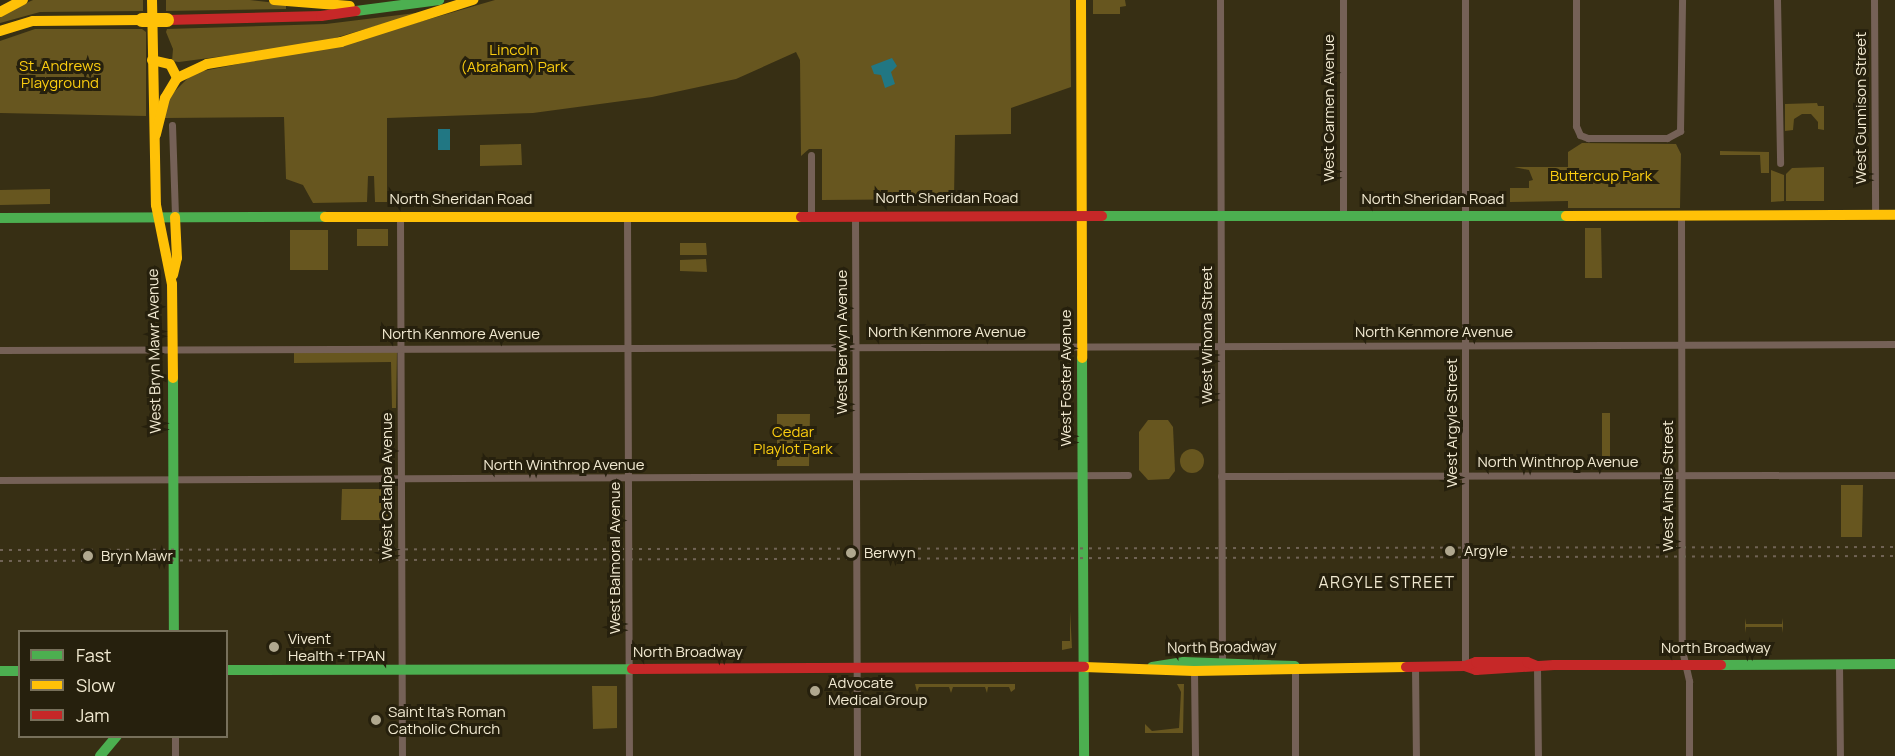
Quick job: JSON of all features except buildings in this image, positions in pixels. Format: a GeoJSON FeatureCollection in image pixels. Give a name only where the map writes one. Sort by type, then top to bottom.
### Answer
{"type":"FeatureCollection","features":[{"type":"Feature","properties":{"kind":"main road"},"geometry":{"type":"LineString","coordinates":[[0,3],[6,0]]}},
{"type":"Feature","properties":{"kind":"main road"},"geometry":{"type":"LineString","coordinates":[[0,12],[23,0]]}},
{"type":"Feature","properties":{"kind":"main road","name":"West Bryn Mawr Avenue"},"geometry":{"type":"LineString","coordinates":[[152,0],[152,118],[156,135],[159,217],[172,284],[174,630]]}},
{"type":"Feature","properties":{"kind":"main road"},"geometry":{"type":"LineString","coordinates":[[274,0],[381,9]]}},
{"type":"Feature","properties":{"kind":"main road"},"geometry":{"type":"LineString","coordinates":[[0,31],[33,21],[297,17],[381,9],[439,0]]}},
{"type":"Feature","properties":{"kind":"main road"},"geometry":{"type":"LineString","coordinates":[[156,135],[165,98],[177,78],[207,64],[341,42],[423,19],[473,0]]}},
{"type":"Feature","properties":{"kind":"main road","name":"West Foster Avenue"},"geometry":{"type":"LineString","coordinates":[[1081,0],[1084,756]]}},
{"type":"Feature","properties":{"kind":"main road"},"geometry":{"type":"LineString","coordinates":[[152,60],[170,64],[177,78]]}},
{"type":"Feature","properties":{"kind":"main road","name":"North Sheridan Road"},"geometry":{"type":"LineString","coordinates":[[0,218],[1081,214],[1220,216],[1895,215]]}},
{"type":"Feature","properties":{"kind":"main road"},"geometry":{"type":"LineString","coordinates":[[172,284],[177,258],[175,217]]}},
{"type":"Feature","properties":{"kind":"main road","name":"North Broadway"},"geometry":{"type":"LineString","coordinates":[[1150,668],[1166,663],[1285,670],[1295,666],[1465,666],[1517,662],[1537,666],[1895,664]]}},
{"type":"Feature","properties":{"kind":"main road","name":"North Broadway"},"geometry":{"type":"LineString","coordinates":[[228,670],[1084,667],[1194,671],[1222,667]]}},
{"type":"Feature","properties":{"kind":"main road"},"geometry":{"type":"LineString","coordinates":[[0,671],[18,671]]}},
{"type":"Feature","properties":{"kind":"main road"},"geometry":{"type":"LineString","coordinates":[[100,756],[115,738]]}},
{"type":"Feature","properties":{"kind":"street","name":"West Winona Street"},"geometry":{"type":"LineString","coordinates":[[1220,0],[1222,667]]}},
{"type":"Feature","properties":{"kind":"street","name":"West Carmen Avenue"},"geometry":{"type":"LineString","coordinates":[[1343,0],[1343,215]]}},
{"type":"Feature","properties":{"kind":"street","name":"West Argyle Street"},"geometry":{"type":"LineString","coordinates":[[1465,0],[1465,666]]}},
{"type":"Feature","properties":{"kind":"street"},"geometry":{"type":"LineString","coordinates":[[1576,0],[1576,126],[1580,135],[1588,138],[1676,135],[1682,125],[1682,0]]}},
{"type":"Feature","properties":{"kind":"street"},"geometry":{"type":"LineString","coordinates":[[1777,0],[1780,163]]}},
{"type":"Feature","properties":{"kind":"street","name":"West Gunnison Street"},"geometry":{"type":"LineString","coordinates":[[1874,0],[1875,215]]}},
{"type":"Feature","properties":{"kind":"street"},"geometry":{"type":"LineString","coordinates":[[172,125],[175,217]]}},
{"type":"Feature","properties":{"kind":"street"},"geometry":{"type":"LineString","coordinates":[[811,215],[812,155]]}},
{"type":"Feature","properties":{"kind":"street","name":"West Berwyn Avenue"},"geometry":{"type":"LineString","coordinates":[[855,215],[857,756]]}},
{"type":"Feature","properties":{"kind":"street","name":"West Ainslie Street"},"geometry":{"type":"LineString","coordinates":[[1681,215],[1683,650],[1686,664],[1689,756]]}},
{"type":"Feature","properties":{"kind":"street","name":"West Catalpa Avenue"},"geometry":{"type":"LineString","coordinates":[[400,216],[402,756]]}},
{"type":"Feature","properties":{"kind":"street","name":"West Balmoral Avenue"},"geometry":{"type":"LineString","coordinates":[[627,216],[629,756]]}},
{"type":"Feature","properties":{"kind":"street","name":"North Kenmore Avenue"},"geometry":{"type":"LineString","coordinates":[[0,350],[1895,344]]}},
{"type":"Feature","properties":{"kind":"street","name":"North Winthrop Avenue"},"geometry":{"type":"LineString","coordinates":[[0,480],[1128,475]]}},
{"type":"Feature","properties":{"kind":"street","name":"North Winthrop Avenue"},"geometry":{"type":"LineString","coordinates":[[1221,476],[1895,475]]}},
{"type":"Feature","properties":{"kind":"street"},"geometry":{"type":"LineString","coordinates":[[1839,664],[1840,756]]}},
{"type":"Feature","properties":{"kind":"street"},"geometry":{"type":"LineString","coordinates":[[1415,665],[1416,756]]}},
{"type":"Feature","properties":{"kind":"street"},"geometry":{"type":"LineString","coordinates":[[1295,666],[1295,756]]}},
{"type":"Feature","properties":{"kind":"street"},"geometry":{"type":"LineString","coordinates":[[1537,666],[1538,756]]}},
{"type":"Feature","properties":{"kind":"street"},"geometry":{"type":"LineString","coordinates":[[1194,671],[1195,756]]}},
{"type":"Feature","properties":{"kind":"street"},"geometry":{"type":"LineString","coordinates":[[175,738],[175,756]]}},
{"type":"Feature","properties":{"kind":"green space"},"geometry":{"type":"Polygon","coordinates":[[[33,0],[143,0],[143,11],[40,12],[0,23],[0,15],[33,0]]]}},
{"type":"Feature","properties":{"kind":"green space"},"geometry":{"type":"Polygon","coordinates":[[[166,0],[250,0],[286,4],[286,9],[166,11],[166,0]]]}},
{"type":"Feature","properties":{"kind":"green space","name":"Lincoln (Abraham) Park"},"geometry":{"type":"Polygon","coordinates":[[[495,0],[1070,0],[1071,87],[1011,108],[1011,134],[955,135],[954,199],[822,200],[822,149],[809,149],[801,156],[800,60],[796,52],[736,79],[652,97],[533,113],[387,118],[387,202],[375,202],[374,176],[368,176],[367,202],[313,203],[303,185],[286,179],[284,117],[164,118],[169,97],[193,73],[354,41],[495,0]]]}},
{"type":"Feature","properties":{"kind":"green space"},"geometry":{"type":"Polygon","coordinates":[[[1093,0],[1125,0],[1126,6],[1120,7],[1120,14],[1093,14],[1093,0]]]}},
{"type":"Feature","properties":{"kind":"green space"},"geometry":{"type":"Polygon","coordinates":[[[424,12],[314,44],[179,62],[172,61],[173,49],[166,32],[167,29],[326,24],[424,12]]]}},
{"type":"Feature","properties":{"kind":"green space","name":"St. Andrews Playground"},"geometry":{"type":"Polygon","coordinates":[[[35,29],[142,29],[146,32],[146,116],[0,113],[0,41],[35,29]]]}},
{"type":"Feature","properties":{"kind":"green space"},"geometry":{"type":"Polygon","coordinates":[[[1817,103],[1818,106],[1824,106],[1824,130],[1818,129],[1818,122],[1811,114],[1802,114],[1794,119],[1793,130],[1785,131],[1785,104],[1817,103]]]}},
{"type":"Feature","properties":{"kind":"green space","name":"Buttercup Park"},"geometry":{"type":"Polygon","coordinates":[[[1582,143],[1676,144],[1681,154],[1680,208],[1568,208],[1568,201],[1510,202],[1510,188],[1529,188],[1529,181],[1533,180],[1529,170],[1514,167],[1568,167],[1568,152],[1582,143]]]}},
{"type":"Feature","properties":{"kind":"green space"},"geometry":{"type":"Polygon","coordinates":[[[521,144],[522,165],[480,166],[480,145],[521,144]]]}},
{"type":"Feature","properties":{"kind":"green space"},"geometry":{"type":"Polygon","coordinates":[[[1720,151],[1769,152],[1769,173],[1761,173],[1760,155],[1720,155],[1720,151]]]}},
{"type":"Feature","properties":{"kind":"green space"},"geometry":{"type":"Polygon","coordinates":[[[1824,167],[1824,201],[1786,201],[1786,174],[1792,168],[1824,167]]]}},
{"type":"Feature","properties":{"kind":"green space"},"geometry":{"type":"Polygon","coordinates":[[[1771,170],[1784,175],[1784,201],[1771,202],[1771,170]]]}},
{"type":"Feature","properties":{"kind":"green space"},"geometry":{"type":"Polygon","coordinates":[[[50,189],[50,204],[0,205],[0,190],[50,189]]]}},
{"type":"Feature","properties":{"kind":"green space"},"geometry":{"type":"Polygon","coordinates":[[[1585,228],[1601,228],[1602,278],[1585,278],[1585,228]]]}},
{"type":"Feature","properties":{"kind":"green space"},"geometry":{"type":"Polygon","coordinates":[[[357,229],[388,229],[388,246],[357,246],[357,229]]]}},
{"type":"Feature","properties":{"kind":"green space"},"geometry":{"type":"Polygon","coordinates":[[[290,230],[328,230],[328,270],[290,270],[290,230]]]}},
{"type":"Feature","properties":{"kind":"green space"},"geometry":{"type":"Polygon","coordinates":[[[680,243],[706,243],[707,255],[680,255],[680,243]]]}},
{"type":"Feature","properties":{"kind":"green space"},"geometry":{"type":"Polygon","coordinates":[[[706,259],[707,272],[680,271],[680,260],[706,259]]]}},
{"type":"Feature","properties":{"kind":"green space"},"geometry":{"type":"Polygon","coordinates":[[[294,351],[397,351],[396,408],[392,408],[391,362],[294,363],[294,351]]]}},
{"type":"Feature","properties":{"kind":"green space"},"geometry":{"type":"Polygon","coordinates":[[[1602,413],[1610,413],[1610,465],[1602,465],[1602,413]]]}},
{"type":"Feature","properties":{"kind":"green space","name":"Cedar Playlot Park"},"geometry":{"type":"Polygon","coordinates":[[[777,414],[810,414],[809,466],[777,466],[777,414]]]}},
{"type":"Feature","properties":{"kind":"green space"},"geometry":{"type":"Polygon","coordinates":[[[1148,420],[1168,420],[1173,427],[1175,471],[1169,479],[1148,480],[1139,470],[1139,432],[1148,420]]]}},
{"type":"Feature","properties":{"kind":"green space"},"geometry":{"type":"Polygon","coordinates":[[[1192,449],[1201,452],[1204,461],[1201,470],[1192,473],[1183,470],[1180,461],[1183,452],[1192,449]]]}},
{"type":"Feature","properties":{"kind":"green space"},"geometry":{"type":"Polygon","coordinates":[[[1841,485],[1863,485],[1862,537],[1841,537],[1841,485]]]}},
{"type":"Feature","properties":{"kind":"green space"},"geometry":{"type":"Polygon","coordinates":[[[342,489],[389,489],[388,520],[341,520],[342,489]]]}},
{"type":"Feature","properties":{"kind":"green space"},"geometry":{"type":"Polygon","coordinates":[[[1070,611],[1072,648],[1062,650],[1062,641],[1070,641],[1070,611]]]}},
{"type":"Feature","properties":{"kind":"green space"},"geometry":{"type":"Polygon","coordinates":[[[1745,618],[1746,624],[1782,624],[1783,618],[1783,633],[1782,627],[1746,627],[1745,633],[1745,618]]]}},
{"type":"Feature","properties":{"kind":"green space"},"geometry":{"type":"Polygon","coordinates":[[[915,684],[1015,684],[1015,689],[1011,692],[1009,687],[988,687],[987,693],[985,687],[953,687],[951,693],[949,687],[919,687],[917,692],[915,684]]]}},
{"type":"Feature","properties":{"kind":"green space"},"geometry":{"type":"Polygon","coordinates":[[[1177,684],[1184,684],[1183,733],[1145,733],[1145,724],[1152,731],[1179,728],[1181,692],[1177,684]]]}},
{"type":"Feature","properties":{"kind":"green space"},"geometry":{"type":"Polygon","coordinates":[[[592,686],[617,686],[617,728],[593,729],[592,686]]]}},
{"type":"Feature","properties":{"kind":"water"},"geometry":{"type":"Polygon","coordinates":[[[892,58],[897,66],[891,72],[895,84],[885,88],[881,75],[874,74],[871,66],[892,58]]]}},
{"type":"Feature","properties":{"kind":"water"},"geometry":{"type":"Polygon","coordinates":[[[438,129],[450,129],[450,150],[438,150],[438,129]]]}},
{"type":"Feature","properties":{"kind":"railway"},"geometry":{"type":"LineString","coordinates":[[0,550],[1895,547]]}},
{"type":"Feature","properties":{"kind":"railway"},"geometry":{"type":"LineString","coordinates":[[0,561],[1895,556]]}},
{"type":"Feature","properties":{"kind":"traffic: fast"},"geometry":{"type":"LineString","coordinates":[[356,11],[439,0]]}},
{"type":"Feature","properties":{"kind":"traffic: fast"},"geometry":{"type":"LineString","coordinates":[[1102,216],[1566,216]]}},
{"type":"Feature","properties":{"kind":"traffic: fast"},"geometry":{"type":"LineString","coordinates":[[0,218],[325,217]]}},
{"type":"Feature","properties":{"kind":"traffic: fast"},"geometry":{"type":"LineString","coordinates":[[1082,358],[1084,756]]}},
{"type":"Feature","properties":{"kind":"traffic: fast"},"geometry":{"type":"LineString","coordinates":[[173,378],[174,630]]}},
{"type":"Feature","properties":{"kind":"traffic: fast"},"geometry":{"type":"LineString","coordinates":[[1152,667],[1184,662],[1295,666]]}},
{"type":"Feature","properties":{"kind":"traffic: fast"},"geometry":{"type":"LineString","coordinates":[[1721,665],[1895,664]]}},
{"type":"Feature","properties":{"kind":"traffic: fast"},"geometry":{"type":"LineString","coordinates":[[228,670],[632,669]]}},
{"type":"Feature","properties":{"kind":"traffic: fast"},"geometry":{"type":"LineString","coordinates":[[0,671],[18,671]]}},
{"type":"Feature","properties":{"kind":"traffic: fast"},"geometry":{"type":"LineString","coordinates":[[100,756],[115,738]]}},
{"type":"Feature","properties":{"kind":"traffic: slow"},"geometry":{"type":"LineString","coordinates":[[0,12],[23,0]]}},
{"type":"Feature","properties":{"kind":"traffic: slow"},"geometry":{"type":"LineString","coordinates":[[152,0],[156,205],[172,284],[173,378]]}},
{"type":"Feature","properties":{"kind":"traffic: slow"},"geometry":{"type":"LineString","coordinates":[[274,0],[350,6]]}},
{"type":"Feature","properties":{"kind":"traffic: slow"},"geometry":{"type":"LineString","coordinates":[[177,78],[207,64],[341,42],[473,0]]}},
{"type":"Feature","properties":{"kind":"traffic: slow"},"geometry":{"type":"LineString","coordinates":[[1081,0],[1082,358]]}},
{"type":"Feature","properties":{"kind":"traffic: slow"},"geometry":{"type":"LineString","coordinates":[[0,31],[33,21],[142,20]]}},
{"type":"Feature","properties":{"kind":"traffic: slow"},"geometry":{"type":"LineString","coordinates":[[142,20],[167,20]]}},
{"type":"Feature","properties":{"kind":"traffic: slow"},"geometry":{"type":"LineString","coordinates":[[152,60],[170,64],[177,78],[165,98],[156,135]]}},
{"type":"Feature","properties":{"kind":"traffic: slow"},"geometry":{"type":"LineString","coordinates":[[1566,216],[1895,215]]}},
{"type":"Feature","properties":{"kind":"traffic: slow"},"geometry":{"type":"LineString","coordinates":[[173,275],[177,258],[175,217]]}},
{"type":"Feature","properties":{"kind":"traffic: slow"},"geometry":{"type":"LineString","coordinates":[[325,217],[801,217]]}},
{"type":"Feature","properties":{"kind":"traffic: slow"},"geometry":{"type":"LineString","coordinates":[[1084,667],[1194,671],[1406,667]]}},
{"type":"Feature","properties":{"kind":"traffic: jam"},"geometry":{"type":"LineString","coordinates":[[167,20],[321,16],[356,11]]}},
{"type":"Feature","properties":{"kind":"traffic: jam"},"geometry":{"type":"LineString","coordinates":[[801,217],[1102,216]]}},
{"type":"Feature","properties":{"kind":"traffic: jam"},"geometry":{"type":"LineString","coordinates":[[1406,667],[1465,666],[1476,662],[1527,662],[1537,666]]}},
{"type":"Feature","properties":{"kind":"traffic: jam"},"geometry":{"type":"LineString","coordinates":[[1465,666],[1476,670],[1554,665],[1721,665]]}},
{"type":"Feature","properties":{"kind":"traffic: jam"},"geometry":{"type":"LineString","coordinates":[[632,669],[1084,667]]}},
{"type":"Feature","properties":{"kind":"place","name":"Argyle"},"geometry":{"type":"Point","coordinates":[1450,551]}},
{"type":"Feature","properties":{"kind":"place","name":"Berwyn"},"geometry":{"type":"Point","coordinates":[851,553]}},
{"type":"Feature","properties":{"kind":"place","name":"Bryn Mawr"},"geometry":{"type":"Point","coordinates":[88,556]}},
{"type":"Feature","properties":{"kind":"place","name":"Vivent Health + TPAN"},"geometry":{"type":"Point","coordinates":[274,647]}},
{"type":"Feature","properties":{"kind":"place","name":"Advocate Medical Group"},"geometry":{"type":"Point","coordinates":[815,691]}},
{"type":"Feature","properties":{"kind":"place","name":"Saint Ita's Roman Catholic Church"},"geometry":{"type":"Point","coordinates":[376,720]}},
{"type":"Feature","properties":{"kind":"district","name":"ARGYLE STREET"},"geometry":{"type":"Point","coordinates":[1387,582]}}]}
